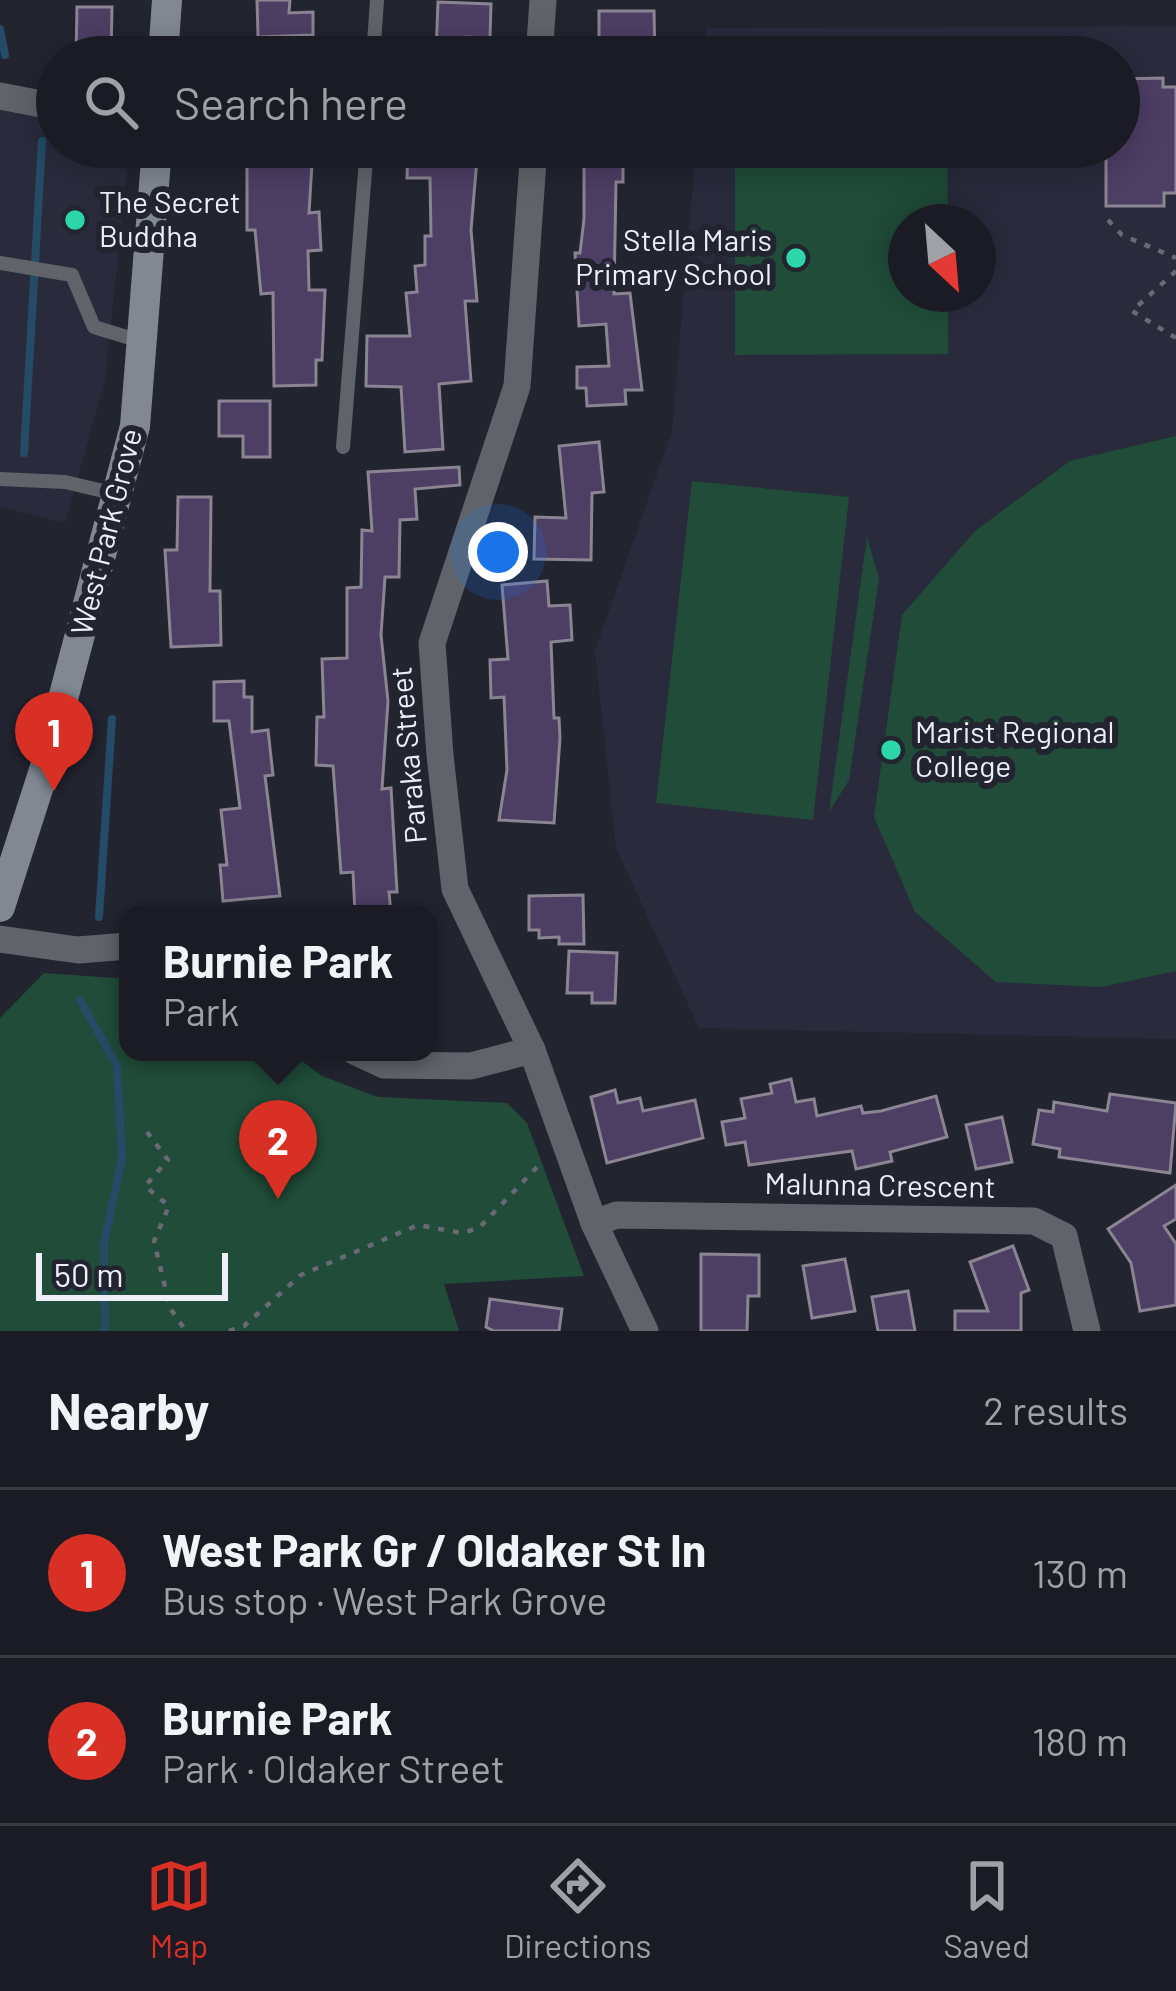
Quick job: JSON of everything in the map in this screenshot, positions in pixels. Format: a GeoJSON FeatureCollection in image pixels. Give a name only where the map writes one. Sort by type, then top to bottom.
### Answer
{"type":"FeatureCollection","features":[{"type":"Feature","properties":{"kind":"main road"},"geometry":{"type":"LineString","coordinates":[[164,36],[167,0]]}},
{"type":"Feature","properties":{"kind":"main road","name":"West Park Grove"},"geometry":{"type":"LineString","coordinates":[[1,904],[121,496],[145,342],[156,168]]}},
{"type":"Feature","properties":{"kind":"street"},"geometry":{"type":"LineString","coordinates":[[540,36],[543,0]]}},
{"type":"Feature","properties":{"kind":"street"},"geometry":{"type":"LineString","coordinates":[[0,96],[36,102]]}},
{"type":"Feature","properties":{"kind":"street","name":"Paraka Street"},"geometry":{"type":"LineString","coordinates":[[533,168],[517,386],[432,643],[455,889],[532,1050],[594,1223],[645,1331]]}},
{"type":"Feature","properties":{"kind":"street"},"geometry":{"type":"LineString","coordinates":[[0,939],[78,950],[119,947]]}},
{"type":"Feature","properties":{"kind":"street"},"geometry":{"type":"LineString","coordinates":[[375,1061],[471,1066],[532,1050]]}},
{"type":"Feature","properties":{"kind":"street","name":"Malunna Crescent"},"geometry":{"type":"LineString","coordinates":[[594,1223],[617,1215],[1034,1221],[1064,1236],[1087,1331]]}},
{"type":"Feature","properties":{"kind":"lane"},"geometry":{"type":"LineString","coordinates":[[374,36],[377,0]]}},
{"type":"Feature","properties":{"kind":"lane"},"geometry":{"type":"LineString","coordinates":[[343,447],[365,168]]}},
{"type":"Feature","properties":{"kind":"lane"},"geometry":{"type":"LineString","coordinates":[[0,262],[71,275],[94,327],[145,342]]}},
{"type":"Feature","properties":{"kind":"lane"},"geometry":{"type":"LineString","coordinates":[[0,479],[65,482],[121,496]]}},
{"type":"Feature","properties":{"kind":"path"},"geometry":{"type":"LineString","coordinates":[[1108,220],[1122,235],[1176,259]]}},
{"type":"Feature","properties":{"kind":"path"},"geometry":{"type":"LineString","coordinates":[[1176,271],[1132,311],[1176,338]]}},
{"type":"Feature","properties":{"kind":"path"},"geometry":{"type":"LineString","coordinates":[[148,1132],[168,1160],[145,1186],[169,1206],[154,1241],[170,1308],[186,1331]]}},
{"type":"Feature","properties":{"kind":"path"},"geometry":{"type":"LineString","coordinates":[[229,1331],[244,1326],[301,1275],[418,1226],[462,1233],[479,1228],[563,1141]]}},
{"type":"Feature","properties":{"kind":"shaded area","name":"Marist Regional College"},"geometry":{"type":"Polygon","coordinates":[[[1176,26],[1176,1039],[699,1028],[616,848],[595,651],[672,431],[694,168],[1140,168],[1140,36],[705,36],[706,28],[1176,26]]]}},
{"type":"Feature","properties":{"kind":"shaded area"},"geometry":{"type":"Polygon","coordinates":[[[0,106],[36,114],[36,168],[127,171],[105,380],[65,523],[0,507],[0,106]]]}},
{"type":"Feature","properties":{"kind":"green space"},"geometry":{"type":"Polygon","coordinates":[[[735,168],[947,168],[948,204],[888,204],[888,312],[948,312],[948,354],[735,355],[735,168]]]}},
{"type":"Feature","properties":{"kind":"green space"},"geometry":{"type":"Polygon","coordinates":[[[1176,436],[1176,971],[1101,987],[996,982],[915,912],[874,817],[902,615],[975,531],[1070,461],[1176,436]]]}},
{"type":"Feature","properties":{"kind":"green space"},"geometry":{"type":"Polygon","coordinates":[[[692,481],[849,497],[813,820],[656,803],[692,481]]]}},
{"type":"Feature","properties":{"kind":"green space"},"geometry":{"type":"Polygon","coordinates":[[[867,537],[879,578],[849,780],[829,812],[867,537]]]}},
{"type":"Feature","properties":{"kind":"green space"},"geometry":{"type":"Polygon","coordinates":[[[44,973],[119,978],[119,1061],[302,1061],[322,1076],[378,1097],[507,1103],[527,1123],[584,1276],[444,1284],[459,1331],[0,1331],[0,1018],[44,973]]]}},
{"type":"Feature","properties":{"kind":"building"},"geometry":{"type":"Polygon","coordinates":[[[257,0],[290,0],[289,13],[313,12],[313,35],[258,36],[257,0]]]}},
{"type":"Feature","properties":{"kind":"building"},"geometry":{"type":"Polygon","coordinates":[[[438,2],[491,4],[490,36],[437,36],[438,2]]]}},
{"type":"Feature","properties":{"kind":"building"},"geometry":{"type":"Polygon","coordinates":[[[77,7],[112,7],[111,36],[76,36],[77,7]]]}},
{"type":"Feature","properties":{"kind":"building"},"geometry":{"type":"Polygon","coordinates":[[[599,11],[654,11],[655,36],[599,36],[599,11]]]}},
{"type":"Feature","properties":{"kind":"building"},"geometry":{"type":"Polygon","coordinates":[[[1163,78],[1163,87],[1176,87],[1176,193],[1164,193],[1164,206],[1106,206],[1106,168],[1140,168],[1140,79],[1163,78]]]}},
{"type":"Feature","properties":{"kind":"building"},"geometry":{"type":"Polygon","coordinates":[[[247,168],[312,168],[309,213],[319,212],[321,250],[308,251],[309,290],[325,290],[322,360],[316,360],[316,385],[274,386],[273,293],[261,294],[255,230],[247,230],[247,168]]]}},
{"type":"Feature","properties":{"kind":"building"},"geometry":{"type":"Polygon","coordinates":[[[407,168],[476,168],[471,230],[477,301],[465,301],[471,381],[439,384],[443,449],[405,452],[401,387],[366,386],[367,336],[410,336],[406,293],[417,292],[415,266],[425,265],[425,236],[431,236],[430,178],[407,178],[407,168]]]}},
{"type":"Feature","properties":{"kind":"building"},"geometry":{"type":"Polygon","coordinates":[[[584,168],[623,168],[623,182],[616,182],[614,294],[630,293],[642,390],[625,390],[626,404],[587,406],[586,388],[577,388],[577,367],[609,366],[606,324],[579,326],[575,253],[580,253],[584,168]]]}},
{"type":"Feature","properties":{"kind":"building"},"geometry":{"type":"Polygon","coordinates":[[[219,401],[270,401],[270,457],[243,457],[243,436],[219,436],[219,401]]]}},
{"type":"Feature","properties":{"kind":"building"},"geometry":{"type":"Polygon","coordinates":[[[599,442],[604,492],[592,493],[591,560],[534,559],[535,517],[566,518],[559,446],[599,442]]]}},
{"type":"Feature","properties":{"kind":"building"},"geometry":{"type":"Polygon","coordinates":[[[459,467],[460,485],[415,489],[417,519],[400,520],[399,577],[385,577],[381,635],[388,701],[382,789],[391,788],[397,892],[389,892],[390,905],[355,905],[353,872],[341,873],[333,766],[316,765],[317,717],[324,717],[322,659],[347,658],[347,588],[361,587],[362,530],[372,531],[368,472],[459,467]]]}},
{"type":"Feature","properties":{"kind":"building"},"geometry":{"type":"Polygon","coordinates":[[[178,497],[211,497],[210,591],[220,591],[221,645],[171,647],[165,550],[177,550],[178,497]]]}},
{"type":"Feature","properties":{"kind":"building"},"geometry":{"type":"Polygon","coordinates":[[[547,581],[549,606],[570,605],[572,640],[551,642],[554,718],[559,718],[560,738],[554,823],[499,820],[507,770],[504,697],[491,698],[490,660],[508,659],[502,585],[547,581]]]}},
{"type":"Feature","properties":{"kind":"building"},"geometry":{"type":"Polygon","coordinates":[[[244,681],[244,697],[252,697],[252,732],[268,730],[273,775],[265,776],[280,896],[223,901],[220,865],[227,865],[221,810],[240,808],[229,721],[214,721],[214,682],[244,681]]]}},
{"type":"Feature","properties":{"kind":"building"},"geometry":{"type":"Polygon","coordinates":[[[583,895],[584,944],[559,944],[559,937],[539,938],[539,930],[529,930],[529,896],[583,895]]]}},
{"type":"Feature","properties":{"kind":"building"},"geometry":{"type":"Polygon","coordinates":[[[569,951],[617,953],[615,1003],[592,1003],[592,993],[567,993],[569,951]]]}},
{"type":"Feature","properties":{"kind":"building"},"geometry":{"type":"Polygon","coordinates":[[[791,1079],[796,1102],[814,1099],[817,1116],[861,1106],[863,1113],[881,1111],[936,1096],[947,1137],[890,1152],[892,1161],[856,1169],[852,1151],[749,1165],[745,1142],[726,1145],[722,1122],[745,1118],[741,1099],[772,1093],[770,1084],[791,1079]]]}},
{"type":"Feature","properties":{"kind":"building"},"geometry":{"type":"Polygon","coordinates":[[[615,1090],[618,1103],[640,1098],[643,1111],[695,1100],[703,1138],[607,1163],[591,1097],[615,1090]]]}},
{"type":"Feature","properties":{"kind":"building"},"geometry":{"type":"Polygon","coordinates":[[[1110,1094],[1176,1103],[1170,1173],[1059,1157],[1060,1149],[1033,1144],[1039,1110],[1053,1112],[1054,1102],[1107,1111],[1110,1094]]]}},
{"type":"Feature","properties":{"kind":"building"},"geometry":{"type":"Polygon","coordinates":[[[1002,1117],[1012,1162],[976,1169],[966,1125],[1002,1117]]]}},
{"type":"Feature","properties":{"kind":"building"},"geometry":{"type":"Polygon","coordinates":[[[1176,1185],[1176,1219],[1164,1226],[1176,1244],[1176,1305],[1140,1311],[1131,1263],[1108,1229],[1176,1185]]]}},
{"type":"Feature","properties":{"kind":"building"},"geometry":{"type":"Polygon","coordinates":[[[1013,1246],[1029,1290],[1021,1293],[1021,1331],[955,1331],[955,1311],[988,1311],[970,1262],[1013,1246]]]}},
{"type":"Feature","properties":{"kind":"building"},"geometry":{"type":"Polygon","coordinates":[[[701,1254],[759,1255],[759,1296],[748,1296],[747,1331],[701,1331],[701,1254]]]}},
{"type":"Feature","properties":{"kind":"building"},"geometry":{"type":"Polygon","coordinates":[[[845,1259],[855,1311],[812,1318],[803,1266],[845,1259]]]}},
{"type":"Feature","properties":{"kind":"building"},"geometry":{"type":"Polygon","coordinates":[[[908,1291],[915,1331],[878,1331],[872,1297],[908,1291]]]}},
{"type":"Feature","properties":{"kind":"building"},"geometry":{"type":"Polygon","coordinates":[[[490,1299],[562,1309],[559,1331],[494,1331],[486,1327],[490,1299]]]}},
{"type":"Feature","properties":{"kind":"waterway"},"geometry":{"type":"LineString","coordinates":[[0,29],[5,55]]}},
{"type":"Feature","properties":{"kind":"waterway"},"geometry":{"type":"LineString","coordinates":[[24,453],[40,168]]}},
{"type":"Feature","properties":{"kind":"waterway"},"geometry":{"type":"LineString","coordinates":[[99,917],[112,719]]}},
{"type":"Feature","properties":{"kind":"waterway"},"geometry":{"type":"LineString","coordinates":[[80,1000],[117,1066],[122,1158],[104,1243],[105,1331]]}},
{"type":"Feature","properties":{"kind":"place","name":"The Secret Buddha"},"geometry":{"type":"Point","coordinates":[75,220]}},
{"type":"Feature","properties":{"kind":"place","name":"Stella Maris Primary School"},"geometry":{"type":"Point","coordinates":[796,258]}},
{"type":"Feature","properties":{"kind":"place","name":"Marist Regional College"},"geometry":{"type":"Point","coordinates":[891,750]}},
{"type":"Feature","properties":{"kind":"place","name":"West Park Gr / Oldaker St In"},"geometry":{"type":"Point","coordinates":[54,791]}},
{"type":"Feature","properties":{"kind":"place","name":"Burnie Park"},"geometry":{"type":"Point","coordinates":[278,1199]}}]}
